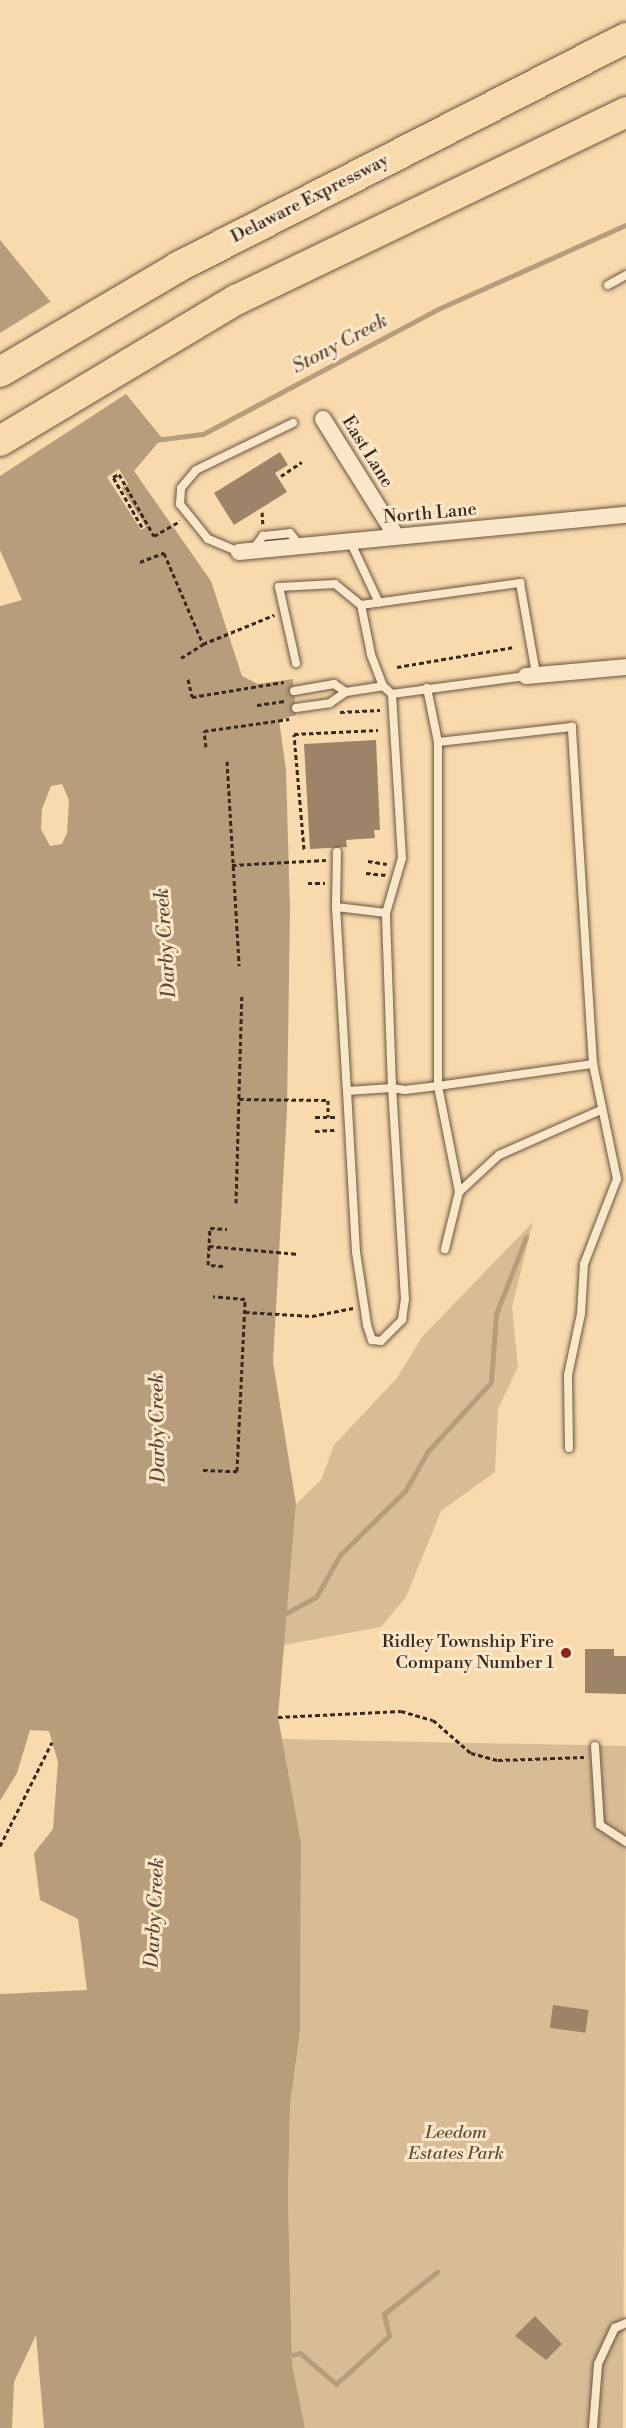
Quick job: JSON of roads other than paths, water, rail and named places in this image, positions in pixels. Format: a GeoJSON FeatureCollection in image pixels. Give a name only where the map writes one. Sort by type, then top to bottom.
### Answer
{"type":"FeatureCollection","features":[{"type":"Feature","properties":{"kind":"highway","name":"Delaware Expressway"},"geometry":{"type":"LineString","coordinates":[[0,372],[210,249],[626,38]]}},
{"type":"Feature","properties":{"kind":"highway"},"geometry":{"type":"LineString","coordinates":[[0,441],[236,300],[626,112]]}},
{"type":"Feature","properties":{"kind":"street","name":"East Lane"},"geometry":{"type":"LineString","coordinates":[[323,419],[396,536]]}},
{"type":"Feature","properties":{"kind":"street","name":"North Lane"},"geometry":{"type":"LineString","coordinates":[[245,552],[626,515]]}},
{"type":"Feature","properties":{"kind":"street"},"geometry":{"type":"LineString","coordinates":[[531,675],[626,667]]}},
{"type":"Feature","properties":{"kind":"lane"},"geometry":{"type":"LineString","coordinates":[[609,285],[626,275]]}},
{"type":"Feature","properties":{"kind":"lane"},"geometry":{"type":"LineString","coordinates":[[245,552],[208,539],[180,504],[181,488],[196,470],[293,423]]}},
{"type":"Feature","properties":{"kind":"lane"},"geometry":{"type":"LineString","coordinates":[[350,541],[379,603]]}},
{"type":"Feature","properties":{"kind":"lane"},"geometry":{"type":"LineString","coordinates":[[361,605],[520,583],[531,675],[392,694]]}},
{"type":"Feature","properties":{"kind":"lane"},"geometry":{"type":"LineString","coordinates":[[296,663],[279,587],[335,584],[361,605],[383,686],[392,694],[400,866],[386,913],[392,1088],[405,1268],[402,1320],[392,1335],[372,1340],[364,1305],[347,1130],[347,1091],[336,907],[337,856]]}},
{"type":"Feature","properties":{"kind":"lane"},"geometry":{"type":"LineString","coordinates":[[294,691],[334,684],[346,692]]}},
{"type":"Feature","properties":{"kind":"lane"},"geometry":{"type":"LineString","coordinates":[[296,708],[330,703],[346,692],[383,686]]}},
{"type":"Feature","properties":{"kind":"lane"},"geometry":{"type":"LineString","coordinates":[[427,688],[438,742],[438,1086],[459,1192],[445,1250]]}},
{"type":"Feature","properties":{"kind":"lane"},"geometry":{"type":"LineString","coordinates":[[438,742],[572,727],[593,1064],[617,1179],[584,1264],[581,1314],[568,1375],[569,1448]]}},
{"type":"Feature","properties":{"kind":"lane"},"geometry":{"type":"LineString","coordinates":[[336,907],[386,913]]}},
{"type":"Feature","properties":{"kind":"lane"},"geometry":{"type":"LineString","coordinates":[[347,1091],[438,1086],[593,1064]]}},
{"type":"Feature","properties":{"kind":"lane"},"geometry":{"type":"LineString","coordinates":[[459,1192],[498,1155],[601,1110]]}},
{"type":"Feature","properties":{"kind":"lane"},"geometry":{"type":"LineString","coordinates":[[595,1746],[600,1825],[626,1842]]}},
{"type":"Feature","properties":{"kind":"lane"},"geometry":{"type":"LineString","coordinates":[[593,2428],[598,2364],[615,2328],[626,2323]]}},
{"type":"Feature","properties":{"kind":"water","name":"Darby Creek"},"geometry":{"type":"Polygon","coordinates":[[[0,240],[162,438],[134,471],[211,581],[242,676],[258,684],[293,679],[296,715],[279,720],[286,770],[290,910],[287,1110],[273,1362],[296,1504],[278,1717],[301,1843],[300,2032],[290,2105],[288,2199],[292,2364],[305,2428],[44,2428],[36,2335],[14,2382],[12,2428],[0,2428],[0,1994],[87,1990],[78,1919],[40,1900],[34,1853],[53,1829],[58,1762],[49,1731],[30,1730],[17,1773],[0,1801],[0,606],[22,600],[0,550],[0,240]],[[62,784],[51,786],[42,809],[41,829],[50,846],[62,844],[67,833],[69,800],[62,784]]]}},
{"type":"Feature","properties":{"kind":"waterway","name":"Stony Creek"},"geometry":{"type":"LineString","coordinates":[[155,440],[203,434],[438,309],[626,225]]}},
{"type":"Feature","properties":{"kind":"waterway"},"geometry":{"type":"LineString","coordinates":[[279,1617],[316,1597],[340,1555],[405,1491],[428,1451],[491,1382],[496,1314],[526,1237]]}},
{"type":"Feature","properties":{"kind":"waterway"},"geometry":{"type":"LineString","coordinates":[[286,2356],[300,2353],[336,2384],[389,2336],[384,2314],[437,2272]]}},
{"type":"Feature","properties":{"kind":"place","name":"Ridley Township Fire Company Number 1"},"geometry":{"type":"Point","coordinates":[566,1653]}},
{"type":"Feature","properties":{"kind":"park label","name":"Leedom Estates Park"},"geometry":{"type":"Point","coordinates":[456,2144]}}]}
